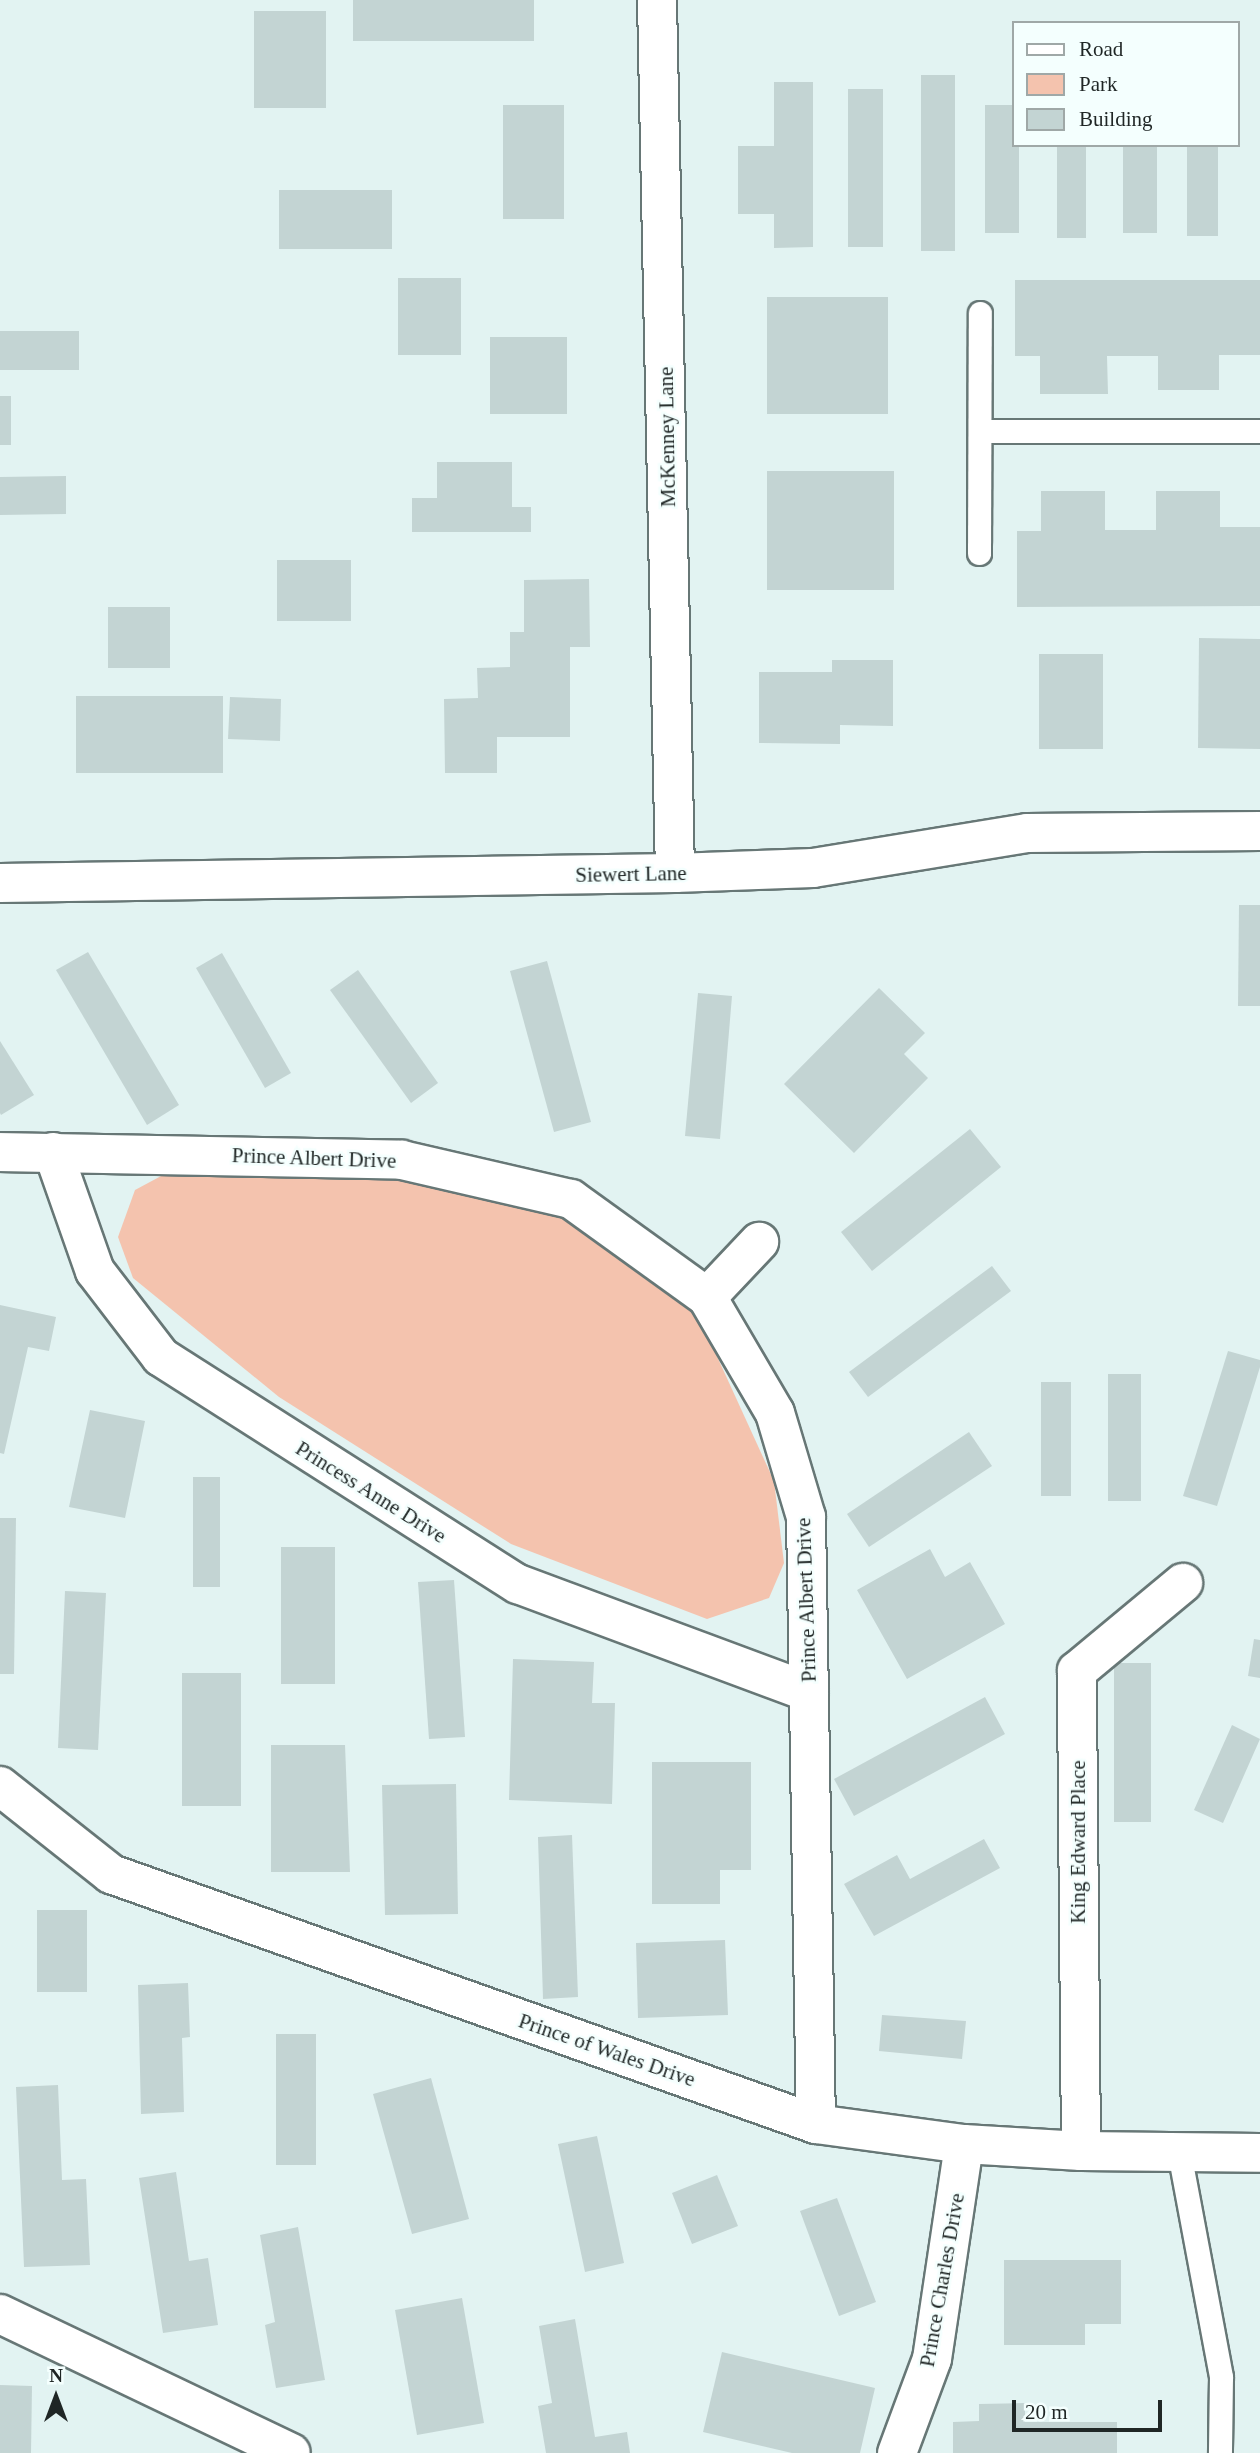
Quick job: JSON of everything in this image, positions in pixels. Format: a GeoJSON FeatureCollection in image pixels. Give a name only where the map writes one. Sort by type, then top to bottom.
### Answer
{"type":"FeatureCollection","features":[{"type":"Feature","properties":{"kind":"street","name":"McKenney Lane"},"geometry":{"type":"LineString","coordinates":[[657,0],[675,873]]}},
{"type":"Feature","properties":{"kind":"street","name":"Siewert Lane"},"geometry":{"type":"LineString","coordinates":[[0,883],[675,873],[813,868],[1027,833],[1260,831]]}},
{"type":"Feature","properties":{"kind":"street","name":"Prince Albert Drive"},"geometry":{"type":"LineString","coordinates":[[0,1152],[402,1160],[571,1199],[707,1297],[775,1413],[806,1517],[816,2124]]}},
{"type":"Feature","properties":{"kind":"street","name":"Princess Anne Drive"},"geometry":{"type":"LineString","coordinates":[[53,1152],[95,1271],[161,1357],[518,1584],[809,1692]]}},
{"type":"Feature","properties":{"kind":"street"},"geometry":{"type":"LineString","coordinates":[[707,1297],[759,1242]]}},
{"type":"Feature","properties":{"kind":"street","name":"King Edward Place"},"geometry":{"type":"LineString","coordinates":[[1081,2151],[1076,1671],[1183,1583]]}},
{"type":"Feature","properties":{"kind":"street","name":"Prince of Wales Drive"},"geometry":{"type":"LineString","coordinates":[[0,1786],[111,1874],[816,2124],[964,2144],[1081,2151],[1260,2152]]}},
{"type":"Feature","properties":{"kind":"street","name":"Prince Charles Drive"},"geometry":{"type":"LineString","coordinates":[[897,2453],[932,2359],[964,2144]]}},
{"type":"Feature","properties":{"kind":"street"},"geometry":{"type":"LineString","coordinates":[[0,2314],[291,2453]]}},
{"type":"Feature","properties":{"kind":"lane"},"geometry":{"type":"LineString","coordinates":[[979,553],[980,313]]}},
{"type":"Feature","properties":{"kind":"lane"},"geometry":{"type":"LineString","coordinates":[[980,431],[1260,431]]}},
{"type":"Feature","properties":{"kind":"lane"},"geometry":{"type":"LineString","coordinates":[[1179,2152],[1221,2377],[1220,2453]]}},
{"type":"Feature","properties":{"kind":"green space"},"geometry":{"type":"Polygon","coordinates":[[[163,1175],[398,1177],[533,1199],[605,1232],[699,1317],[774,1481],[784,1563],[769,1598],[707,1619],[511,1544],[279,1397],[133,1278],[118,1237],[135,1190],[163,1175]]]}},
{"type":"Feature","properties":{"kind":"building"},"geometry":{"type":"Polygon","coordinates":[[[353,0],[534,0],[534,41],[353,41],[353,0]]]}},
{"type":"Feature","properties":{"kind":"building"},"geometry":{"type":"Polygon","coordinates":[[[254,11],[326,11],[326,108],[254,108],[254,11]]]}},
{"type":"Feature","properties":{"kind":"building"},"geometry":{"type":"Polygon","coordinates":[[[921,75],[955,75],[955,251],[921,251],[921,75]]]}},
{"type":"Feature","properties":{"kind":"building"},"geometry":{"type":"Polygon","coordinates":[[[774,82],[813,82],[813,247],[774,248],[774,214],[738,214],[738,146],[774,146],[774,82]]]}},
{"type":"Feature","properties":{"kind":"building"},"geometry":{"type":"Polygon","coordinates":[[[848,89],[883,89],[883,247],[848,247],[848,89]]]}},
{"type":"Feature","properties":{"kind":"building"},"geometry":{"type":"Polygon","coordinates":[[[503,105],[564,105],[564,219],[503,219],[503,105]]]}},
{"type":"Feature","properties":{"kind":"building"},"geometry":{"type":"Polygon","coordinates":[[[985,105],[1012,105],[1012,147],[1019,147],[1019,233],[985,233],[985,105]]]}},
{"type":"Feature","properties":{"kind":"building"},"geometry":{"type":"Polygon","coordinates":[[[1057,147],[1086,147],[1086,238],[1057,238],[1057,147]]]}},
{"type":"Feature","properties":{"kind":"building"},"geometry":{"type":"Polygon","coordinates":[[[1123,147],[1157,147],[1157,233],[1123,233],[1123,147]]]}},
{"type":"Feature","properties":{"kind":"building"},"geometry":{"type":"Polygon","coordinates":[[[1187,147],[1218,147],[1218,236],[1187,236],[1187,147]]]}},
{"type":"Feature","properties":{"kind":"building"},"geometry":{"type":"Polygon","coordinates":[[[279,190],[392,190],[392,249],[279,249],[279,190]]]}},
{"type":"Feature","properties":{"kind":"building"},"geometry":{"type":"Polygon","coordinates":[[[398,278],[461,278],[461,355],[398,355],[398,278]]]}},
{"type":"Feature","properties":{"kind":"building"},"geometry":{"type":"Polygon","coordinates":[[[1015,280],[1260,280],[1260,355],[1219,355],[1219,390],[1158,390],[1158,356],[1107,356],[1108,394],[1040,394],[1040,356],[1015,356],[1015,280]]]}},
{"type":"Feature","properties":{"kind":"building"},"geometry":{"type":"Polygon","coordinates":[[[767,297],[888,297],[888,414],[767,414],[767,297]]]}},
{"type":"Feature","properties":{"kind":"building"},"geometry":{"type":"Polygon","coordinates":[[[0,331],[79,331],[79,370],[0,370],[0,331]]]}},
{"type":"Feature","properties":{"kind":"building"},"geometry":{"type":"Polygon","coordinates":[[[490,337],[567,337],[567,414],[490,414],[490,337]]]}},
{"type":"Feature","properties":{"kind":"building"},"geometry":{"type":"Polygon","coordinates":[[[0,396],[11,396],[11,445],[0,445],[0,396]]]}},
{"type":"Feature","properties":{"kind":"building"},"geometry":{"type":"Polygon","coordinates":[[[437,462],[512,462],[512,507],[531,507],[531,532],[412,532],[412,498],[437,498],[437,462]]]}},
{"type":"Feature","properties":{"kind":"building"},"geometry":{"type":"Polygon","coordinates":[[[767,471],[894,471],[894,590],[767,590],[767,471]]]}},
{"type":"Feature","properties":{"kind":"building"},"geometry":{"type":"Polygon","coordinates":[[[66,476],[66,514],[0,515],[0,477],[66,476]]]}},
{"type":"Feature","properties":{"kind":"building"},"geometry":{"type":"Polygon","coordinates":[[[1041,491],[1105,491],[1105,530],[1156,530],[1156,491],[1220,491],[1220,527],[1260,527],[1260,606],[1017,607],[1017,531],[1041,531],[1041,491]]]}},
{"type":"Feature","properties":{"kind":"building"},"geometry":{"type":"Polygon","coordinates":[[[277,560],[351,560],[351,621],[277,621],[277,560]]]}},
{"type":"Feature","properties":{"kind":"building"},"geometry":{"type":"Polygon","coordinates":[[[589,579],[590,647],[570,647],[570,737],[497,737],[497,773],[445,773],[444,699],[478,698],[477,668],[510,667],[510,632],[524,632],[524,580],[589,579]]]}},
{"type":"Feature","properties":{"kind":"building"},"geometry":{"type":"Polygon","coordinates":[[[108,607],[170,607],[170,668],[108,668],[108,607]]]}},
{"type":"Feature","properties":{"kind":"building"},"geometry":{"type":"Polygon","coordinates":[[[1199,638],[1260,639],[1260,749],[1198,748],[1199,638]]]}},
{"type":"Feature","properties":{"kind":"building"},"geometry":{"type":"Polygon","coordinates":[[[1039,654],[1103,654],[1103,749],[1039,749],[1039,654]]]}},
{"type":"Feature","properties":{"kind":"building"},"geometry":{"type":"Polygon","coordinates":[[[832,660],[893,660],[893,726],[840,725],[840,744],[759,743],[759,672],[832,672],[832,660]]]}},
{"type":"Feature","properties":{"kind":"building"},"geometry":{"type":"Polygon","coordinates":[[[76,696],[223,696],[223,773],[76,773],[76,696]]]}},
{"type":"Feature","properties":{"kind":"building"},"geometry":{"type":"Polygon","coordinates":[[[230,697],[281,699],[280,741],[228,739],[230,697]]]}},
{"type":"Feature","properties":{"kind":"building"},"geometry":{"type":"Polygon","coordinates":[[[1239,905],[1260,905],[1260,1006],[1238,1006],[1239,905]]]}},
{"type":"Feature","properties":{"kind":"building"},"geometry":{"type":"Polygon","coordinates":[[[88,952],[179,1105],[147,1125],[56,970],[88,952]]]}},
{"type":"Feature","properties":{"kind":"building"},"geometry":{"type":"Polygon","coordinates":[[[222,953],[291,1073],[265,1088],[196,968],[222,953]]]}},
{"type":"Feature","properties":{"kind":"building"},"geometry":{"type":"Polygon","coordinates":[[[547,961],[591,1122],[554,1132],[510,971],[547,961]]]}},
{"type":"Feature","properties":{"kind":"building"},"geometry":{"type":"Polygon","coordinates":[[[358,970],[438,1083],[411,1103],[330,990],[358,970]]]}},
{"type":"Feature","properties":{"kind":"building"},"geometry":{"type":"Polygon","coordinates":[[[879,988],[925,1033],[904,1054],[928,1078],[854,1153],[784,1084],[879,988]]]}},
{"type":"Feature","properties":{"kind":"building"},"geometry":{"type":"Polygon","coordinates":[[[698,993],[732,996],[720,1139],[685,1136],[698,993]]]}},
{"type":"Feature","properties":{"kind":"building"},"geometry":{"type":"Polygon","coordinates":[[[0,1041],[34,1095],[1,1115],[0,1113],[0,1041]]]}},
{"type":"Feature","properties":{"kind":"building"},"geometry":{"type":"Polygon","coordinates":[[[970,1129],[1001,1167],[872,1271],[841,1232],[970,1129]]]}},
{"type":"Feature","properties":{"kind":"building"},"geometry":{"type":"Polygon","coordinates":[[[992,1266],[1011,1291],[868,1397],[849,1372],[992,1266]]]}},
{"type":"Feature","properties":{"kind":"building"},"geometry":{"type":"Polygon","coordinates":[[[0,1305],[56,1317],[49,1351],[28,1347],[4,1454],[0,1453],[0,1305]]]}},
{"type":"Feature","properties":{"kind":"building"},"geometry":{"type":"Polygon","coordinates":[[[1228,1351],[1260,1360],[1260,1367],[1217,1506],[1183,1496],[1228,1351]]]}},
{"type":"Feature","properties":{"kind":"building"},"geometry":{"type":"Polygon","coordinates":[[[1108,1374],[1141,1374],[1141,1501],[1108,1501],[1108,1374]]]}},
{"type":"Feature","properties":{"kind":"building"},"geometry":{"type":"Polygon","coordinates":[[[1041,1382],[1071,1382],[1071,1496],[1041,1496],[1041,1382]]]}},
{"type":"Feature","properties":{"kind":"building"},"geometry":{"type":"Polygon","coordinates":[[[90,1410],[145,1421],[125,1518],[69,1507],[90,1410]]]}},
{"type":"Feature","properties":{"kind":"building"},"geometry":{"type":"Polygon","coordinates":[[[969,1432],[992,1466],[869,1547],[847,1514],[969,1432]]]}},
{"type":"Feature","properties":{"kind":"building"},"geometry":{"type":"Polygon","coordinates":[[[193,1477],[220,1477],[220,1587],[193,1587],[193,1477]]]}},
{"type":"Feature","properties":{"kind":"building"},"geometry":{"type":"Polygon","coordinates":[[[0,1518],[16,1518],[14,1674],[0,1674],[0,1518]]]}},
{"type":"Feature","properties":{"kind":"building"},"geometry":{"type":"Polygon","coordinates":[[[281,1547],[335,1547],[335,1684],[281,1684],[281,1547]]]}},
{"type":"Feature","properties":{"kind":"building"},"geometry":{"type":"Polygon","coordinates":[[[930,1549],[945,1577],[970,1562],[1005,1624],[907,1679],[857,1590],[930,1549]]]}},
{"type":"Feature","properties":{"kind":"building"},"geometry":{"type":"Polygon","coordinates":[[[454,1580],[465,1737],[429,1739],[418,1582],[454,1580]]]}},
{"type":"Feature","properties":{"kind":"building"},"geometry":{"type":"Polygon","coordinates":[[[65,1591],[106,1593],[98,1750],[58,1748],[65,1591]]]}},
{"type":"Feature","properties":{"kind":"building"},"geometry":{"type":"Polygon","coordinates":[[[1254,1639],[1260,1640],[1260,1678],[1248,1676],[1254,1639]]]}},
{"type":"Feature","properties":{"kind":"building"},"geometry":{"type":"Polygon","coordinates":[[[513,1659],[594,1662],[592,1703],[615,1703],[612,1804],[509,1800],[513,1659]]]}},
{"type":"Feature","properties":{"kind":"building"},"geometry":{"type":"Polygon","coordinates":[[[1114,1663],[1151,1663],[1151,1822],[1114,1822],[1114,1663]]]}},
{"type":"Feature","properties":{"kind":"building"},"geometry":{"type":"Polygon","coordinates":[[[182,1673],[241,1673],[241,1806],[182,1806],[182,1673]]]}},
{"type":"Feature","properties":{"kind":"building"},"geometry":{"type":"Polygon","coordinates":[[[985,1697],[1005,1734],[854,1816],[834,1779],[985,1697]]]}},
{"type":"Feature","properties":{"kind":"building"},"geometry":{"type":"Polygon","coordinates":[[[1232,1725],[1260,1739],[1223,1823],[1194,1810],[1232,1725]]]}},
{"type":"Feature","properties":{"kind":"building"},"geometry":{"type":"Polygon","coordinates":[[[271,1745],[345,1745],[350,1872],[271,1872],[271,1745]]]}},
{"type":"Feature","properties":{"kind":"building"},"geometry":{"type":"Polygon","coordinates":[[[652,1762],[751,1762],[751,1870],[720,1870],[720,1904],[652,1904],[652,1762]]]}},
{"type":"Feature","properties":{"kind":"building"},"geometry":{"type":"Polygon","coordinates":[[[456,1784],[458,1914],[385,1915],[382,1785],[456,1784]]]}},
{"type":"Feature","properties":{"kind":"building"},"geometry":{"type":"Polygon","coordinates":[[[572,1835],[578,1997],[543,1999],[538,1837],[572,1835]]]}},
{"type":"Feature","properties":{"kind":"building"},"geometry":{"type":"Polygon","coordinates":[[[984,1839],[1000,1868],[874,1936],[844,1884],[897,1855],[910,1879],[984,1839]]]}},
{"type":"Feature","properties":{"kind":"building"},"geometry":{"type":"Polygon","coordinates":[[[37,1910],[87,1910],[87,1992],[37,1992],[37,1910]]]}},
{"type":"Feature","properties":{"kind":"building"},"geometry":{"type":"Polygon","coordinates":[[[725,1940],[728,2015],[638,2018],[636,1943],[725,1940]]]}},
{"type":"Feature","properties":{"kind":"building"},"geometry":{"type":"Polygon","coordinates":[[[188,1983],[190,2037],[182,2038],[184,2112],[141,2114],[138,1985],[188,1983]]]}},
{"type":"Feature","properties":{"kind":"building"},"geometry":{"type":"Polygon","coordinates":[[[882,2015],[966,2021],[962,2059],[879,2051],[882,2015]]]}},
{"type":"Feature","properties":{"kind":"building"},"geometry":{"type":"Polygon","coordinates":[[[276,2034],[316,2034],[316,2165],[276,2165],[276,2034]]]}},
{"type":"Feature","properties":{"kind":"building"},"geometry":{"type":"Polygon","coordinates":[[[431,2078],[469,2219],[412,2234],[373,2094],[431,2078]]]}},
{"type":"Feature","properties":{"kind":"building"},"geometry":{"type":"Polygon","coordinates":[[[58,2085],[62,2180],[86,2179],[90,2265],[24,2267],[16,2087],[58,2085]]]}},
{"type":"Feature","properties":{"kind":"building"},"geometry":{"type":"Polygon","coordinates":[[[597,2136],[624,2263],[585,2272],[558,2144],[597,2136]]]}},
{"type":"Feature","properties":{"kind":"building"},"geometry":{"type":"Polygon","coordinates":[[[176,2172],[189,2261],[208,2258],[218,2325],[163,2333],[139,2178],[176,2172]]]}},
{"type":"Feature","properties":{"kind":"building"},"geometry":{"type":"Polygon","coordinates":[[[717,2175],[738,2226],[692,2244],[672,2193],[717,2175]]]}},
{"type":"Feature","properties":{"kind":"building"},"geometry":{"type":"Polygon","coordinates":[[[837,2198],[876,2302],[839,2316],[800,2211],[837,2198]]]}},
{"type":"Feature","properties":{"kind":"building"},"geometry":{"type":"Polygon","coordinates":[[[298,2227],[325,2380],[276,2388],[265,2325],[275,2322],[260,2235],[298,2227]]]}},
{"type":"Feature","properties":{"kind":"building"},"geometry":{"type":"Polygon","coordinates":[[[1004,2260],[1121,2260],[1121,2324],[1085,2324],[1085,2345],[1004,2345],[1004,2260]]]}},
{"type":"Feature","properties":{"kind":"building"},"geometry":{"type":"Polygon","coordinates":[[[462,2298],[484,2423],[417,2435],[395,2310],[462,2298]]]}},
{"type":"Feature","properties":{"kind":"building"},"geometry":{"type":"Polygon","coordinates":[[[575,2319],[595,2437],[627,2432],[630,2453],[546,2453],[538,2406],[552,2403],[539,2326],[575,2319]]]}},
{"type":"Feature","properties":{"kind":"building"},"geometry":{"type":"Polygon","coordinates":[[[722,2352],[875,2388],[860,2453],[792,2453],[703,2432],[722,2352]]]}},
{"type":"Feature","properties":{"kind":"building"},"geometry":{"type":"Polygon","coordinates":[[[0,2385],[32,2386],[31,2453],[0,2453],[0,2385]]]}},
{"type":"Feature","properties":{"kind":"building"},"geometry":{"type":"Polygon","coordinates":[[[1025,2403],[1025,2422],[1117,2422],[1117,2453],[953,2453],[953,2422],[979,2421],[979,2404],[1025,2403]]]}}]}
